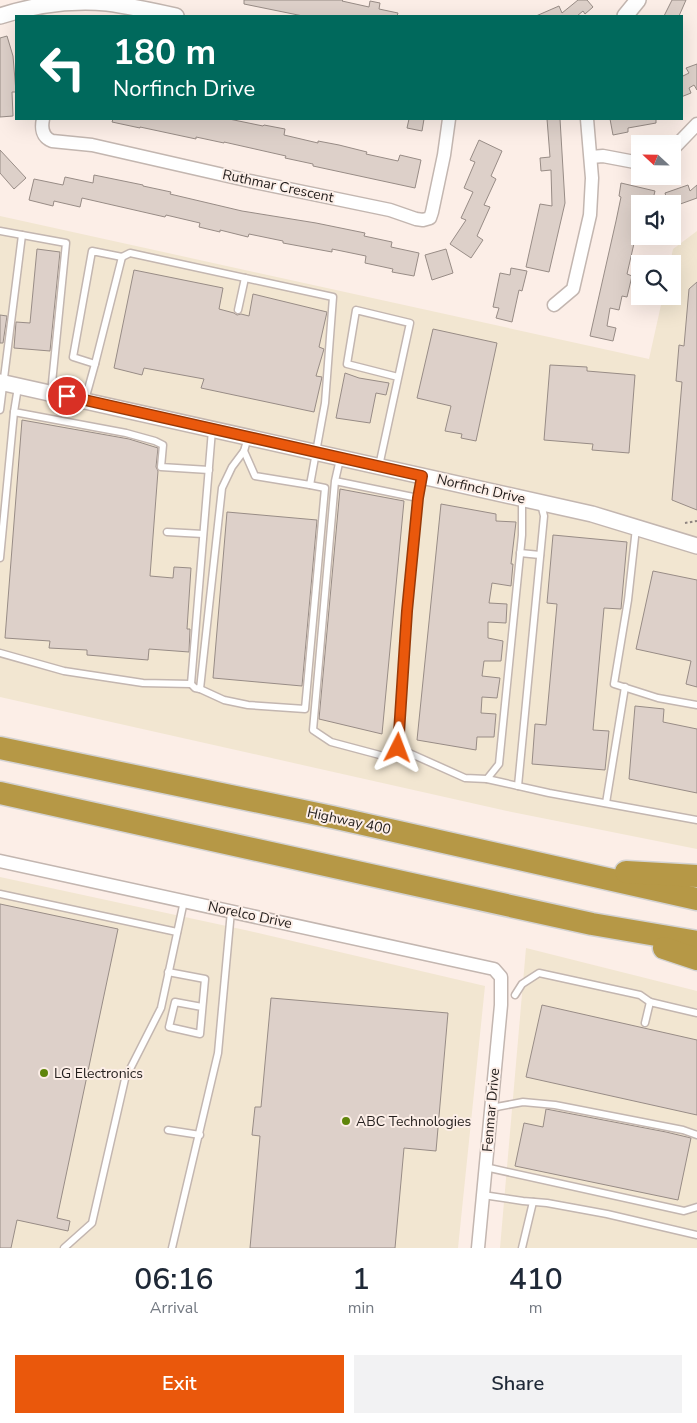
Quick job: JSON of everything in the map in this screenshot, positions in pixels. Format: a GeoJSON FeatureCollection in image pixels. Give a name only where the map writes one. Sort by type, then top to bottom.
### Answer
{"type":"FeatureCollection","features":[{"type":"Feature","properties":{"kind":"highway","name":"Highway 400"},"geometry":{"type":"LineString","coordinates":[[0,748],[342,819],[697,899]]}},
{"type":"Feature","properties":{"kind":"highway"},"geometry":{"type":"LineString","coordinates":[[0,793],[592,924],[697,942]]}},
{"type":"Feature","properties":{"kind":"highway"},"geometry":{"type":"LineString","coordinates":[[559,867],[697,876]]}},
{"type":"Feature","properties":{"kind":"highway"},"geometry":{"type":"LineString","coordinates":[[592,924],[697,959]]}},
{"type":"Feature","properties":{"kind":"street"},"geometry":{"type":"LineString","coordinates":[[626,15],[638,0]]}},
{"type":"Feature","properties":{"kind":"street"},"geometry":{"type":"LineString","coordinates":[[0,16],[29,13],[58,3],[92,2],[134,7],[171,15]]}},
{"type":"Feature","properties":{"kind":"street","name":"Ruthmar Crescent"},"geometry":{"type":"LineString","coordinates":[[43,120],[43,134],[52,141],[92,145],[250,181],[390,210],[423,220],[430,218],[432,212],[444,155],[449,120]]}},
{"type":"Feature","properties":{"kind":"street"},"geometry":{"type":"LineString","coordinates":[[554,305],[573,289],[590,215],[592,196],[591,157],[587,120]]}},
{"type":"Feature","properties":{"kind":"street"},"geometry":{"type":"LineString","coordinates":[[681,141],[697,124]]}},
{"type":"Feature","properties":{"kind":"street"},"geometry":{"type":"LineString","coordinates":[[591,157],[603,156],[631,161]]}},
{"type":"Feature","properties":{"kind":"street","name":"Norfinch Drive"},"geometry":{"type":"LineString","coordinates":[[7,383],[213,429],[246,444],[317,452],[592,514],[697,546]]}},
{"type":"Feature","properties":{"kind":"street","name":"Norelco Drive"},"geometry":{"type":"LineString","coordinates":[[0,861],[485,966],[498,972]]}},
{"type":"Feature","properties":{"kind":"street","name":"Fenmar Drive"},"geometry":{"type":"LineString","coordinates":[[478,1248],[501,1005],[501,977],[498,972]]}},
{"type":"Feature","properties":{"kind":"lane"},"geometry":{"type":"LineString","coordinates":[[0,232],[66,243],[50,393]]}},
{"type":"Feature","properties":{"kind":"lane"},"geometry":{"type":"LineString","coordinates":[[0,410],[7,383],[22,235]]}},
{"type":"Feature","properties":{"kind":"lane"},"geometry":{"type":"LineString","coordinates":[[95,364],[73,357],[92,251],[122,257],[130,254],[333,298],[325,403],[310,485]]}},
{"type":"Feature","properties":{"kind":"lane"},"geometry":{"type":"LineString","coordinates":[[84,400],[122,257]]}},
{"type":"Feature","properties":{"kind":"lane"},"geometry":{"type":"LineString","coordinates":[[238,310],[245,278]]}},
{"type":"Feature","properties":{"kind":"lane"},"geometry":{"type":"LineString","coordinates":[[379,466],[410,323],[356,310],[347,364],[398,376]]}},
{"type":"Feature","properties":{"kind":"lane"},"geometry":{"type":"LineString","coordinates":[[0,558],[14,412],[7,383]]}},
{"type":"Feature","properties":{"kind":"lane"},"geometry":{"type":"LineString","coordinates":[[14,412],[156,440],[163,445],[161,467],[209,470]]}},
{"type":"Feature","properties":{"kind":"lane"},"geometry":{"type":"LineString","coordinates":[[191,684],[213,429]]}},
{"type":"Feature","properties":{"kind":"lane"},"geometry":{"type":"LineString","coordinates":[[246,444],[255,476],[334,489]]}},
{"type":"Feature","properties":{"kind":"lane"},"geometry":{"type":"LineString","coordinates":[[200,689],[222,488],[246,444]]}},
{"type":"Feature","properties":{"kind":"lane"},"geometry":{"type":"LineString","coordinates":[[340,457],[334,481],[313,730],[331,742],[391,758],[398,748],[404,645],[418,498],[422,476]]}},
{"type":"Feature","properties":{"kind":"lane"},"geometry":{"type":"LineString","coordinates":[[334,481],[418,498]]}},
{"type":"Feature","properties":{"kind":"lane"},"geometry":{"type":"LineString","coordinates":[[0,653],[64,671],[143,683],[191,684],[195,688],[224,700],[248,705],[305,709],[325,488]]}},
{"type":"Feature","properties":{"kind":"lane"},"geometry":{"type":"LineString","coordinates":[[487,778],[499,764],[520,553],[522,498]]}},
{"type":"Feature","properties":{"kind":"lane"},"geometry":{"type":"LineString","coordinates":[[518,786],[544,516],[540,502]]}},
{"type":"Feature","properties":{"kind":"lane"},"geometry":{"type":"LineString","coordinates":[[636,527],[628,600],[614,684],[658,698],[697,705]]}},
{"type":"Feature","properties":{"kind":"lane"},"geometry":{"type":"LineString","coordinates":[[167,532],[203,534]]}},
{"type":"Feature","properties":{"kind":"lane"},"geometry":{"type":"LineString","coordinates":[[520,553],[540,554]]}},
{"type":"Feature","properties":{"kind":"lane"},"geometry":{"type":"LineString","coordinates":[[606,803],[625,687]]}},
{"type":"Feature","properties":{"kind":"lane"},"geometry":{"type":"LineString","coordinates":[[398,748],[465,778],[487,778],[549,793],[697,820]]}},
{"type":"Feature","properties":{"kind":"lane"},"geometry":{"type":"LineString","coordinates":[[0,894],[177,932]]}},
{"type":"Feature","properties":{"kind":"lane"},"geometry":{"type":"LineString","coordinates":[[64,1248],[92,1224],[125,1079],[161,1008],[184,901]]}},
{"type":"Feature","properties":{"kind":"lane"},"geometry":{"type":"LineString","coordinates":[[172,1248],[218,1053],[231,911]]}},
{"type":"Feature","properties":{"kind":"lane"},"geometry":{"type":"LineString","coordinates":[[168,972],[205,979],[200,1034],[169,1027],[175,1002]]}},
{"type":"Feature","properties":{"kind":"lane"},"geometry":{"type":"LineString","coordinates":[[515,995],[522,984],[539,973],[640,995],[650,1002],[697,1013]]}},
{"type":"Feature","properties":{"kind":"lane"},"geometry":{"type":"LineString","coordinates":[[163,999],[202,1007]]}},
{"type":"Feature","properties":{"kind":"lane"},"geometry":{"type":"LineString","coordinates":[[645,1023],[650,1002]]}},
{"type":"Feature","properties":{"kind":"lane"},"geometry":{"type":"LineString","coordinates":[[491,1108],[523,1102],[555,1105],[683,1130],[697,1135]]}},
{"type":"Feature","properties":{"kind":"lane"},"geometry":{"type":"LineString","coordinates":[[168,1130],[200,1135]]}},
{"type":"Feature","properties":{"kind":"lane"},"geometry":{"type":"LineString","coordinates":[[485,1167],[684,1211],[697,1208]]}},
{"type":"Feature","properties":{"kind":"lane"},"geometry":{"type":"LineString","coordinates":[[483,1195],[547,1203],[607,1214],[697,1235]]}},
{"type":"Feature","properties":{"kind":"lane"},"geometry":{"type":"LineString","coordinates":[[522,1248],[533,1202]]}},
{"type":"Feature","properties":{"kind":"path"},"geometry":{"type":"LineString","coordinates":[[685,523],[697,521]]}},
{"type":"Feature","properties":{"kind":"shaded area"},"geometry":{"type":"Polygon","coordinates":[[[0,216],[649,359],[661,305],[681,305],[681,255],[672,255],[673,249],[681,245],[681,243],[697,231],[697,849],[507,811],[0,697],[0,216]]]}},
{"type":"Feature","properties":{"kind":"shaded area"},"geometry":{"type":"Polygon","coordinates":[[[0,877],[245,930],[485,986],[458,1248],[0,1248],[0,877]]]}},
{"type":"Feature","properties":{"kind":"shaded area"},"geometry":{"type":"Polygon","coordinates":[[[526,948],[697,991],[697,1248],[500,1248],[526,948]]]}},
{"type":"Feature","properties":{"kind":"building"},"geometry":{"type":"Polygon","coordinates":[[[244,0],[343,0],[369,7],[370,1],[380,3],[379,9],[398,13],[397,15],[298,15],[244,4],[244,0]]]}},
{"type":"Feature","properties":{"kind":"building"},"geometry":{"type":"Polygon","coordinates":[[[578,0],[587,0],[593,7],[585,14],[583,11],[578,15],[538,15],[559,6],[562,13],[578,0]]]}},
{"type":"Feature","properties":{"kind":"building"},"geometry":{"type":"Polygon","coordinates":[[[672,0],[686,0],[679,15],[664,15],[672,0]]]}},
{"type":"Feature","properties":{"kind":"building"},"geometry":{"type":"Polygon","coordinates":[[[7,36],[13,56],[15,92],[12,92],[13,116],[0,117],[0,38],[7,36]]]}},
{"type":"Feature","properties":{"kind":"building"},"geometry":{"type":"Polygon","coordinates":[[[697,64],[697,90],[694,85],[689,88],[691,93],[683,96],[683,76],[689,73],[686,68],[697,64]]]}},
{"type":"Feature","properties":{"kind":"building"},"geometry":{"type":"Polygon","coordinates":[[[113,120],[234,120],[285,129],[284,135],[318,143],[318,141],[339,145],[367,152],[366,154],[398,161],[400,155],[421,160],[415,188],[313,166],[313,164],[285,158],[286,156],[224,142],[196,137],[196,139],[112,122],[113,120]]]}},
{"type":"Feature","properties":{"kind":"building"},"geometry":{"type":"Polygon","coordinates":[[[409,120],[424,120],[422,131],[407,128],[409,120]]]}},
{"type":"Feature","properties":{"kind":"building"},"geometry":{"type":"Polygon","coordinates":[[[547,120],[560,120],[565,203],[549,272],[526,267],[540,204],[552,206],[551,170],[541,171],[540,158],[550,157],[547,120]]]}},
{"type":"Feature","properties":{"kind":"building"},"geometry":{"type":"Polygon","coordinates":[[[610,120],[656,120],[656,123],[628,128],[628,132],[613,135],[610,120]]]}},
{"type":"Feature","properties":{"kind":"building"},"geometry":{"type":"Polygon","coordinates":[[[479,140],[502,151],[491,176],[496,179],[484,205],[490,207],[477,236],[483,240],[471,258],[450,244],[466,220],[461,218],[473,192],[464,188],[475,162],[470,160],[479,140]]]}},
{"type":"Feature","properties":{"kind":"building"},"geometry":{"type":"Polygon","coordinates":[[[0,150],[26,178],[14,189],[0,173],[0,150]]]}},
{"type":"Feature","properties":{"kind":"building"},"geometry":{"type":"Polygon","coordinates":[[[94,175],[143,185],[171,192],[170,194],[242,211],[365,233],[364,236],[392,242],[391,247],[419,253],[414,276],[392,272],[393,269],[365,263],[366,256],[332,249],[332,252],[283,243],[283,241],[249,234],[248,237],[220,230],[220,232],[199,227],[200,223],[82,198],[80,207],[54,201],[53,206],[29,200],[34,179],[63,185],[65,177],[93,183],[94,175]]]}},
{"type":"Feature","properties":{"kind":"building"},"geometry":{"type":"Polygon","coordinates":[[[621,183],[655,191],[654,195],[631,195],[631,245],[634,245],[627,274],[631,276],[631,280],[627,297],[622,296],[619,310],[610,308],[607,326],[616,328],[613,341],[590,336],[621,197],[619,196],[621,183]]]}},
{"type":"Feature","properties":{"kind":"building"},"geometry":{"type":"Polygon","coordinates":[[[688,185],[690,191],[697,185],[697,198],[681,204],[681,195],[666,195],[665,193],[688,185]]]}},
{"type":"Feature","properties":{"kind":"building"},"geometry":{"type":"Polygon","coordinates":[[[37,249],[60,252],[50,351],[14,348],[16,322],[30,323],[37,249]]]}},
{"type":"Feature","properties":{"kind":"building"},"geometry":{"type":"Polygon","coordinates":[[[446,249],[453,273],[432,280],[425,255],[446,249]]]}},
{"type":"Feature","properties":{"kind":"building"},"geometry":{"type":"Polygon","coordinates":[[[511,268],[527,271],[522,291],[519,290],[512,322],[496,318],[499,308],[493,307],[500,273],[510,275],[511,268]]]}},
{"type":"Feature","properties":{"kind":"building"},"geometry":{"type":"Polygon","coordinates":[[[134,270],[223,288],[219,309],[237,315],[249,316],[253,294],[327,312],[319,347],[324,349],[316,376],[322,377],[314,412],[201,388],[204,379],[144,368],[142,375],[114,368],[134,270]]]}},
{"type":"Feature","properties":{"kind":"building"},"geometry":{"type":"Polygon","coordinates":[[[697,282],[697,510],[672,500],[682,382],[676,381],[679,345],[684,346],[689,289],[697,282]]]}},
{"type":"Feature","properties":{"kind":"building"},"geometry":{"type":"Polygon","coordinates":[[[0,315],[7,316],[3,343],[0,343],[0,315]]]}},
{"type":"Feature","properties":{"kind":"building"},"geometry":{"type":"Polygon","coordinates":[[[433,329],[497,343],[476,441],[461,438],[462,434],[445,431],[451,406],[417,398],[433,329]]]}},
{"type":"Feature","properties":{"kind":"building"},"geometry":{"type":"Polygon","coordinates":[[[550,365],[587,367],[587,371],[635,375],[629,453],[592,450],[593,444],[544,440],[550,365]]]}},
{"type":"Feature","properties":{"kind":"building"},"geometry":{"type":"Polygon","coordinates":[[[345,373],[359,378],[389,383],[386,395],[376,393],[370,423],[336,418],[345,373]]]}},
{"type":"Feature","properties":{"kind":"building"},"geometry":{"type":"Polygon","coordinates":[[[22,420],[129,439],[158,448],[150,576],[173,578],[174,567],[191,568],[187,629],[190,629],[189,652],[149,649],[148,660],[87,655],[87,650],[49,648],[50,641],[5,638],[22,420]]]}},
{"type":"Feature","properties":{"kind":"building"},"geometry":{"type":"Polygon","coordinates":[[[340,489],[404,501],[382,734],[319,719],[340,489]]]}},
{"type":"Feature","properties":{"kind":"building"},"geometry":{"type":"Polygon","coordinates":[[[441,504],[496,514],[496,521],[516,522],[511,564],[513,564],[511,586],[492,583],[489,603],[507,604],[506,623],[488,622],[488,638],[503,641],[501,661],[484,661],[482,676],[500,678],[497,698],[482,697],[481,713],[496,714],[494,737],[477,737],[476,750],[417,740],[441,504]]]}},
{"type":"Feature","properties":{"kind":"building"},"geometry":{"type":"Polygon","coordinates":[[[227,512],[317,520],[302,686],[213,678],[227,512]]]}},
{"type":"Feature","properties":{"kind":"building"},"geometry":{"type":"Polygon","coordinates":[[[553,535],[627,542],[621,609],[604,608],[593,730],[609,731],[605,770],[532,764],[535,724],[546,725],[557,604],[547,603],[553,535]]]}},
{"type":"Feature","properties":{"kind":"building"},"geometry":{"type":"Polygon","coordinates":[[[653,571],[697,580],[697,687],[686,684],[691,661],[636,649],[653,571]]]}},
{"type":"Feature","properties":{"kind":"building"},"geometry":{"type":"Polygon","coordinates":[[[635,706],[664,709],[663,722],[697,729],[697,793],[629,779],[635,706]]]}},
{"type":"Feature","properties":{"kind":"building","name":"LG Electronics"},"geometry":{"type":"Polygon","coordinates":[[[0,904],[118,929],[57,1218],[70,1221],[68,1231],[17,1220],[11,1248],[0,1248],[0,904]]]}},
{"type":"Feature","properties":{"kind":"building","name":"ABC Technologies"},"geometry":{"type":"Polygon","coordinates":[[[271,998],[448,1013],[436,1151],[404,1148],[395,1248],[250,1248],[260,1136],[252,1135],[255,1107],[261,1107],[271,998]]]}},
{"type":"Feature","properties":{"kind":"building"},"geometry":{"type":"Polygon","coordinates":[[[542,1005],[697,1040],[697,1115],[526,1077],[542,1005]]]}},
{"type":"Feature","properties":{"kind":"building"},"geometry":{"type":"Polygon","coordinates":[[[546,1109],[691,1138],[678,1200],[515,1166],[524,1123],[543,1127],[546,1109]]]}},
{"type":"Feature","properties":{"kind":"place","name":"LG Electronics"},"geometry":{"type":"Point","coordinates":[44,1073]}},
{"type":"Feature","properties":{"kind":"place","name":"ABC Technologies"},"geometry":{"type":"Point","coordinates":[346,1121]}},
{"type":"Feature","properties":{"kind":"route"},"geometry":{"type":"LineString","coordinates":[[67,396],[422,476],[418,498],[404,645],[398,748]]}}]}
